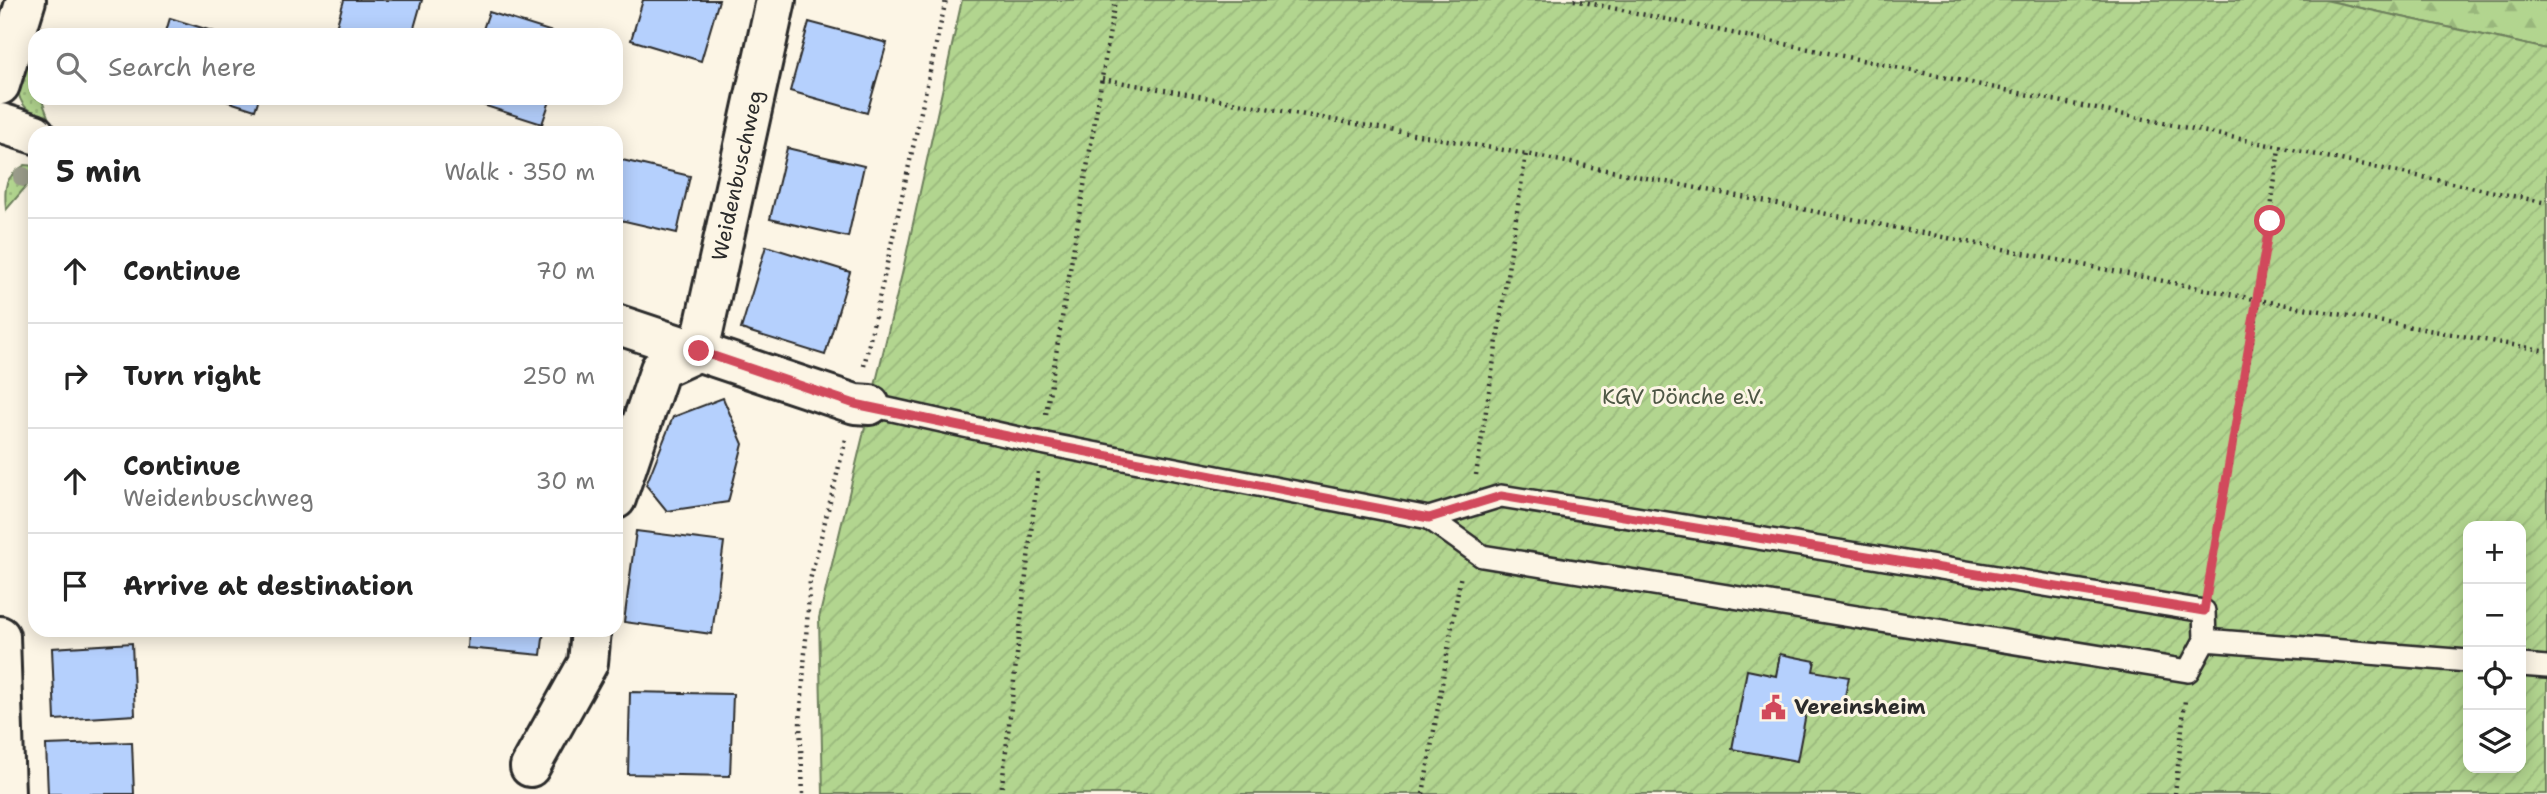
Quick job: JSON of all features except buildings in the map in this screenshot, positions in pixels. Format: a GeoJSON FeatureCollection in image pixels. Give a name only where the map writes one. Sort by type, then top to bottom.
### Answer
{"type":"FeatureCollection","features":[{"type":"Feature","properties":{"kind":"street"},"geometry":{"type":"LineString","coordinates":[[0,85],[26,0]]}},
{"type":"Feature","properties":{"kind":"street","name":"Weidenbuschweg"},"geometry":{"type":"LineString","coordinates":[[699,351],[776,0]]}},
{"type":"Feature","properties":{"kind":"street"},"geometry":{"type":"LineString","coordinates":[[0,123],[28,132]]}},
{"type":"Feature","properties":{"kind":"street"},"geometry":{"type":"LineString","coordinates":[[623,326],[855,404],[870,405]]}},
{"type":"Feature","properties":{"kind":"street"},"geometry":{"type":"LineString","coordinates":[[623,478],[660,369],[699,351]]}},
{"type":"Feature","properties":{"kind":"street"},"geometry":{"type":"LineString","coordinates":[[0,636],[5,794]]}},
{"type":"Feature","properties":{"kind":"street"},"geometry":{"type":"LineString","coordinates":[[530,767],[588,663],[590,637]]}},
{"type":"Feature","properties":{"kind":"lane"},"geometry":{"type":"LineString","coordinates":[[870,405],[1041,443],[1429,518],[1482,556],[2188,671],[2205,640],[2204,611],[1501,496],[1429,518]]}},
{"type":"Feature","properties":{"kind":"lane"},"geometry":{"type":"LineString","coordinates":[[2205,640],[2463,661]]}},
{"type":"Feature","properties":{"kind":"lane"},"geometry":{"type":"LineString","coordinates":[[2526,665],[2547,667]]}},
{"type":"Feature","properties":{"kind":"path"},"geometry":{"type":"LineString","coordinates":[[1001,794],[1041,443],[1115,0]]}},
{"type":"Feature","properties":{"kind":"path"},"geometry":{"type":"LineString","coordinates":[[1574,0],[2547,203]]}},
{"type":"Feature","properties":{"kind":"path"},"geometry":{"type":"LineString","coordinates":[[1102,79],[1526,154],[2259,300],[2547,351]]}},
{"type":"Feature","properties":{"kind":"path"},"geometry":{"type":"LineString","coordinates":[[2204,611],[2259,300],[2278,148]]}},
{"type":"Feature","properties":{"kind":"path"},"geometry":{"type":"LineString","coordinates":[[1471,505],[1526,154]]}},
{"type":"Feature","properties":{"kind":"path"},"geometry":{"type":"LineString","coordinates":[[1423,794],[1466,545]]}},
{"type":"Feature","properties":{"kind":"path"},"geometry":{"type":"LineString","coordinates":[[2175,794],[2188,671]]}},
{"type":"Feature","properties":{"kind":"green space","name":"KGV Dönche e.V."},"geometry":{"type":"Polygon","coordinates":[[[962,0],[2325,0],[2547,49],[2547,794],[823,794],[819,618],[902,274],[962,0]]]}},
{"type":"Feature","properties":{"kind":"green space"},"geometry":{"type":"Polygon","coordinates":[[[2325,0],[2547,0],[2547,49],[2325,0]]]}},
{"type":"Feature","properties":{"kind":"green space"},"geometry":{"type":"Polygon","coordinates":[[[23,52],[28,65],[28,105],[44,105],[50,122],[28,110],[22,103],[18,76],[23,52]]]}},
{"type":"Feature","properties":{"kind":"green space"},"geometry":{"type":"Polygon","coordinates":[[[28,165],[28,184],[6,210],[7,183],[13,174],[28,165]]]}},
{"type":"Feature","properties":{"kind":"place","name":"Vereinsheim"},"geometry":{"type":"Point","coordinates":[1774,707]}},
{"type":"Feature","properties":{"kind":"route"},"geometry":{"type":"LineString","coordinates":[[699,351],[855,404],[1429,518],[1501,496],[2204,611],[2259,300],[2270,221]]}}]}
